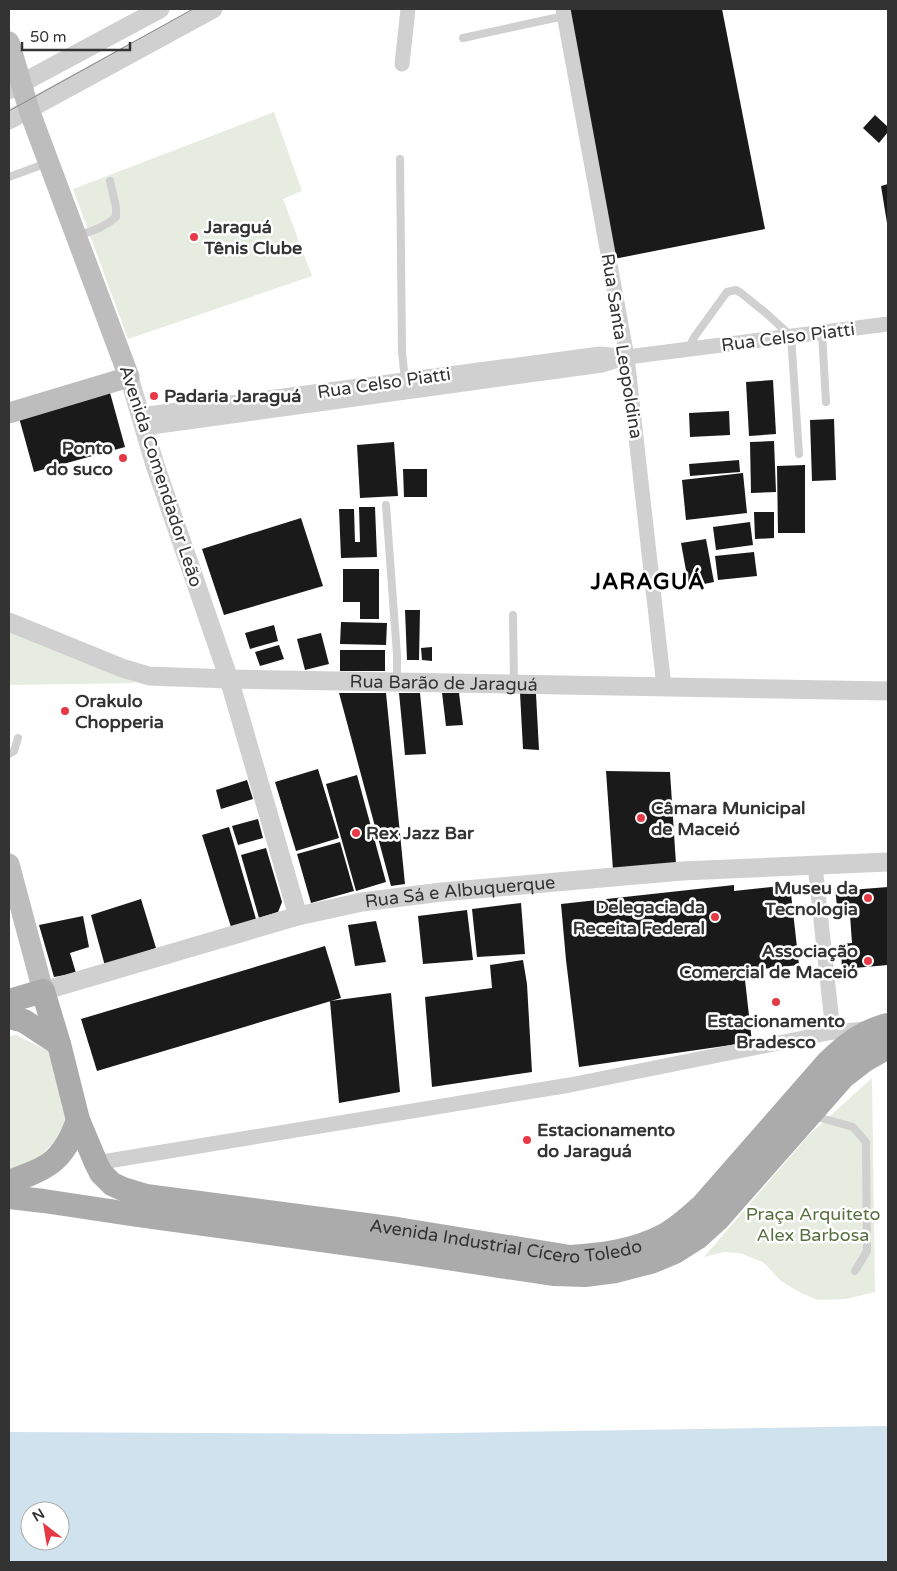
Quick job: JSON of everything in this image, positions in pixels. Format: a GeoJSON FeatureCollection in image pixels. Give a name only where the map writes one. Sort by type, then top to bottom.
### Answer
{"type":"FeatureCollection","features":[{"type":"Feature","properties":{"kind":"main road","name":"Avenida Comendador Leão"},"geometry":{"type":"LineString","coordinates":[[9,42],[15,87],[30,110],[129,376]]}},
{"type":"Feature","properties":{"kind":"main road"},"geometry":{"type":"LineString","coordinates":[[9,412],[129,376]]}},
{"type":"Feature","properties":{"kind":"main road"},"geometry":{"type":"LineString","coordinates":[[9,864],[43,991],[9,1001]]}},
{"type":"Feature","properties":{"kind":"main road","name":"Avenida Industrial Cícero Toledo"},"geometry":{"type":"LineString","coordinates":[[43,991],[59,1044],[78,1120],[101,1173],[112,1184],[146,1196],[397,1229],[570,1257],[597,1255],[633,1248],[661,1237],[683,1223],[702,1206],[828,1062],[846,1045],[884,1033]]}},
{"type":"Feature","properties":{"kind":"main road"},"geometry":{"type":"LineString","coordinates":[[9,1017],[24,1021],[59,1044]]}},
{"type":"Feature","properties":{"kind":"main road","name":"Avenida Industrial Cícero Toledo"},"geometry":{"type":"LineString","coordinates":[[9,1197],[44,1200],[553,1274],[585,1275],[616,1271],[651,1262],[675,1252],[697,1238],[718,1218],[842,1077],[865,1060],[884,1033]]}},
{"type":"Feature","properties":{"kind":"main road"},"geometry":{"type":"LineString","coordinates":[[9,1182],[43,1169],[54,1161],[65,1150],[72,1138],[78,1120]]}},
{"type":"Feature","properties":{"kind":"street"},"geometry":{"type":"LineString","coordinates":[[15,87],[160,9]]}},
{"type":"Feature","properties":{"kind":"street"},"geometry":{"type":"LineString","coordinates":[[9,120],[213,9]]}},
{"type":"Feature","properties":{"kind":"street"},"geometry":{"type":"LineString","coordinates":[[402,64],[408,9]]}},
{"type":"Feature","properties":{"kind":"street","name":"Rua Santa Leopoldina"},"geometry":{"type":"LineString","coordinates":[[563,12],[627,357],[664,686]]}},
{"type":"Feature","properties":{"kind":"street","name":"Rua Celso Piatti"},"geometry":{"type":"LineString","coordinates":[[142,422],[602,365],[627,357],[888,324]]}},
{"type":"Feature","properties":{"kind":"street","name":"Rua Celso Piatti"},"geometry":{"type":"LineString","coordinates":[[142,422],[404,380],[600,354],[627,357]]}},
{"type":"Feature","properties":{"kind":"street","name":"Avenida Comendador Leão"},"geometry":{"type":"LineString","coordinates":[[129,376],[155,464],[229,679],[298,916]]}},
{"type":"Feature","properties":{"kind":"street","name":"Rua Barão de Jaraguá"},"geometry":{"type":"LineString","coordinates":[[9,622],[122,668],[149,676],[888,691]]}},
{"type":"Feature","properties":{"kind":"street","name":"Rua Sá e Albuquerque"},"geometry":{"type":"LineString","coordinates":[[43,991],[298,916],[362,902],[442,892],[682,871],[888,862]]}},
{"type":"Feature","properties":{"kind":"street"},"geometry":{"type":"LineString","coordinates":[[815,865],[833,1032]]}},
{"type":"Feature","properties":{"kind":"street"},"geometry":{"type":"LineString","coordinates":[[96,1163],[570,1085],[833,1032],[884,1033]]}},
{"type":"Feature","properties":{"kind":"lane"},"geometry":{"type":"LineString","coordinates":[[463,38],[563,12]]}},
{"type":"Feature","properties":{"kind":"lane"},"geometry":{"type":"LineString","coordinates":[[400,158],[404,380]]}},
{"type":"Feature","properties":{"kind":"lane"},"geometry":{"type":"LineString","coordinates":[[9,177],[49,162]]}},
{"type":"Feature","properties":{"kind":"lane"},"geometry":{"type":"LineString","coordinates":[[76,236],[88,233],[116,217],[116,207],[110,181]]}},
{"type":"Feature","properties":{"kind":"lane"},"geometry":{"type":"LineString","coordinates":[[688,349],[723,296],[731,290],[741,293],[791,336],[799,454]]}},
{"type":"Feature","properties":{"kind":"lane"},"geometry":{"type":"LineString","coordinates":[[822,333],[826,402]]}},
{"type":"Feature","properties":{"kind":"lane"},"geometry":{"type":"LineString","coordinates":[[386,505],[397,656],[397,682]]}},
{"type":"Feature","properties":{"kind":"lane"},"geometry":{"type":"LineString","coordinates":[[513,616],[514,684]]}},
{"type":"Feature","properties":{"kind":"lane"},"geometry":{"type":"LineString","coordinates":[[9,754],[14,751],[18,738]]}},
{"type":"Feature","properties":{"kind":"lane"},"geometry":{"type":"LineString","coordinates":[[809,1115],[853,1127],[866,1142],[867,1251],[855,1271]]}},
{"type":"Feature","properties":{"kind":"green space","name":"Jaraguá Tênis Clube"},"geometry":{"type":"Polygon","coordinates":[[[274,112],[302,191],[283,199],[312,276],[128,339],[73,189],[274,112]]]}},
{"type":"Feature","properties":{"kind":"green space"},"geometry":{"type":"Polygon","coordinates":[[[9,626],[136,683],[9,685],[9,626]]]}},
{"type":"Feature","properties":{"kind":"green space"},"geometry":{"type":"Polygon","coordinates":[[[16,1035],[48,1051],[58,1073],[67,1118],[54,1142],[29,1167],[9,1171],[9,1036],[16,1035]]]}},
{"type":"Feature","properties":{"kind":"green space","name":"Praça Arquiteto Alex Barbosa"},"geometry":{"type":"Polygon","coordinates":[[[872,1078],[875,1292],[846,1299],[818,1300],[801,1293],[781,1281],[763,1262],[739,1253],[724,1252],[704,1257],[809,1135],[872,1078]]]}},
{"type":"Feature","properties":{"kind":"water"},"geometry":{"type":"Polygon","coordinates":[[[888,1426],[888,1562],[9,1562],[9,1432],[389,1434],[888,1426]]]}},
{"type":"Feature","properties":{"kind":"building"},"geometry":{"type":"Polygon","coordinates":[[[565,9],[722,9],[765,229],[614,259],[565,9]]]}},
{"type":"Feature","properties":{"kind":"building"},"geometry":{"type":"Polygon","coordinates":[[[875,115],[888,127],[888,132],[879,143],[863,128],[875,115]]]}},
{"type":"Feature","properties":{"kind":"building"},"geometry":{"type":"Polygon","coordinates":[[[888,184],[888,222],[887,223],[881,186],[888,184]]]}},
{"type":"Feature","properties":{"kind":"building"},"geometry":{"type":"Polygon","coordinates":[[[773,380],[776,434],[749,436],[746,382],[773,380]]]}},
{"type":"Feature","properties":{"kind":"building"},"geometry":{"type":"Polygon","coordinates":[[[109,389],[125,447],[34,472],[18,414],[109,389]]]}},
{"type":"Feature","properties":{"kind":"building"},"geometry":{"type":"Polygon","coordinates":[[[729,411],[730,435],[690,437],[689,413],[729,411]]]}},
{"type":"Feature","properties":{"kind":"building"},"geometry":{"type":"Polygon","coordinates":[[[834,419],[836,480],[812,481],[810,420],[834,419]]]}},
{"type":"Feature","properties":{"kind":"building"},"geometry":{"type":"Polygon","coordinates":[[[774,441],[776,492],[751,493],[750,442],[774,441]]]}},
{"type":"Feature","properties":{"kind":"building"},"geometry":{"type":"Polygon","coordinates":[[[394,442],[398,496],[360,498],[357,445],[394,442]]]}},
{"type":"Feature","properties":{"kind":"building"},"geometry":{"type":"Polygon","coordinates":[[[739,460],[740,472],[690,476],[689,464],[739,460]]]}},
{"type":"Feature","properties":{"kind":"building"},"geometry":{"type":"Polygon","coordinates":[[[805,465],[805,533],[778,533],[777,466],[805,465]]]}},
{"type":"Feature","properties":{"kind":"building"},"geometry":{"type":"Polygon","coordinates":[[[403,469],[427,469],[427,497],[404,497],[403,469]]]}},
{"type":"Feature","properties":{"kind":"building"},"geometry":{"type":"Polygon","coordinates":[[[743,473],[747,513],[686,520],[682,480],[743,473]]]}},
{"type":"Feature","properties":{"kind":"building"},"geometry":{"type":"Polygon","coordinates":[[[359,507],[375,507],[377,557],[341,558],[339,509],[354,509],[355,542],[360,542],[359,507]]]}},
{"type":"Feature","properties":{"kind":"building"},"geometry":{"type":"Polygon","coordinates":[[[754,512],[774,512],[774,538],[755,539],[754,512]]]}},
{"type":"Feature","properties":{"kind":"building"},"geometry":{"type":"Polygon","coordinates":[[[301,518],[323,586],[224,615],[202,549],[301,518]]]}},
{"type":"Feature","properties":{"kind":"building"},"geometry":{"type":"Polygon","coordinates":[[[750,522],[753,545],[716,550],[713,527],[750,522]]]}},
{"type":"Feature","properties":{"kind":"building"},"geometry":{"type":"Polygon","coordinates":[[[706,539],[714,582],[689,587],[681,543],[706,539]]]}},
{"type":"Feature","properties":{"kind":"building"},"geometry":{"type":"Polygon","coordinates":[[[754,552],[757,576],[718,580],[715,556],[754,552]]]}},
{"type":"Feature","properties":{"kind":"building"},"geometry":{"type":"Polygon","coordinates":[[[343,569],[379,569],[379,619],[360,619],[360,602],[343,602],[343,569]]]}},
{"type":"Feature","properties":{"kind":"building"},"geometry":{"type":"Polygon","coordinates":[[[405,610],[420,610],[419,660],[407,660],[405,610]]]}},
{"type":"Feature","properties":{"kind":"building"},"geometry":{"type":"Polygon","coordinates":[[[341,622],[387,623],[386,645],[340,644],[341,622]]]}},
{"type":"Feature","properties":{"kind":"building"},"geometry":{"type":"Polygon","coordinates":[[[274,625],[278,641],[250,649],[245,633],[274,625]]]}},
{"type":"Feature","properties":{"kind":"building"},"geometry":{"type":"Polygon","coordinates":[[[321,633],[329,664],[305,670],[297,639],[321,633]]]}},
{"type":"Feature","properties":{"kind":"building"},"geometry":{"type":"Polygon","coordinates":[[[279,645],[284,659],[260,666],[255,652],[279,645]]]}},
{"type":"Feature","properties":{"kind":"building"},"geometry":{"type":"Polygon","coordinates":[[[432,647],[432,661],[422,660],[421,648],[432,647]]]}},
{"type":"Feature","properties":{"kind":"building"},"geometry":{"type":"Polygon","coordinates":[[[340,650],[385,650],[385,671],[340,671],[340,650]]]}},
{"type":"Feature","properties":{"kind":"building"},"geometry":{"type":"Polygon","coordinates":[[[339,693],[386,693],[405,884],[391,886],[339,693]]]}},
{"type":"Feature","properties":{"kind":"building"},"geometry":{"type":"Polygon","coordinates":[[[399,693],[420,693],[426,754],[405,755],[399,693]]]}},
{"type":"Feature","properties":{"kind":"building"},"geometry":{"type":"Polygon","coordinates":[[[442,693],[459,693],[463,725],[446,726],[442,693]]]}},
{"type":"Feature","properties":{"kind":"building"},"geometry":{"type":"Polygon","coordinates":[[[520,693],[536,694],[539,750],[523,749],[520,693]]]}},
{"type":"Feature","properties":{"kind":"building"},"geometry":{"type":"Polygon","coordinates":[[[318,769],[339,838],[296,851],[275,782],[318,769]]]}},
{"type":"Feature","properties":{"kind":"building","name":"Câmara Municipal de Maceió"},"geometry":{"type":"Polygon","coordinates":[[[606,771],[670,772],[676,864],[613,870],[606,771]]]}},
{"type":"Feature","properties":{"kind":"building","name":"Rex Jazz Bar"},"geometry":{"type":"Polygon","coordinates":[[[357,775],[386,882],[356,891],[326,784],[357,775]]]}},
{"type":"Feature","properties":{"kind":"building"},"geometry":{"type":"Polygon","coordinates":[[[247,780],[253,799],[221,809],[216,790],[247,780]]]}},
{"type":"Feature","properties":{"kind":"building"},"geometry":{"type":"Polygon","coordinates":[[[258,819],[263,838],[238,845],[232,826],[258,819]]]}},
{"type":"Feature","properties":{"kind":"building"},"geometry":{"type":"Polygon","coordinates":[[[229,827],[256,919],[231,927],[202,835],[229,827]]]}},
{"type":"Feature","properties":{"kind":"building"},"geometry":{"type":"Polygon","coordinates":[[[340,842],[354,891],[311,903],[297,854],[340,842]]]}},
{"type":"Feature","properties":{"kind":"building"},"geometry":{"type":"Polygon","coordinates":[[[266,848],[282,902],[278,912],[259,918],[241,855],[266,848]]]}},
{"type":"Feature","properties":{"kind":"building","name":"Delegacia da Receita Federal"},"geometry":{"type":"Polygon","coordinates":[[[734,885],[734,891],[790,885],[799,965],[744,971],[752,1042],[579,1067],[561,904],[734,885]]]}},
{"type":"Feature","properties":{"kind":"building"},"geometry":{"type":"Polygon","coordinates":[[[850,886],[850,890],[888,887],[888,965],[842,971],[841,944],[852,943],[850,915],[838,916],[835,887],[850,886]]]}},
{"type":"Feature","properties":{"kind":"building"},"geometry":{"type":"Polygon","coordinates":[[[141,899],[156,948],[105,966],[91,915],[141,899]]]}},
{"type":"Feature","properties":{"kind":"building"},"geometry":{"type":"Polygon","coordinates":[[[521,903],[525,954],[477,957],[472,909],[521,903]]]}},
{"type":"Feature","properties":{"kind":"building"},"geometry":{"type":"Polygon","coordinates":[[[467,910],[473,960],[423,964],[418,916],[467,910]]]}},
{"type":"Feature","properties":{"kind":"building"},"geometry":{"type":"Polygon","coordinates":[[[83,916],[89,947],[70,953],[76,973],[54,977],[39,925],[83,916]]]}},
{"type":"Feature","properties":{"kind":"building"},"geometry":{"type":"Polygon","coordinates":[[[376,921],[386,962],[355,966],[348,925],[376,921]]]}},
{"type":"Feature","properties":{"kind":"building"},"geometry":{"type":"Polygon","coordinates":[[[325,946],[341,998],[97,1071],[81,1019],[325,946]]]}},
{"type":"Feature","properties":{"kind":"building"},"geometry":{"type":"Polygon","coordinates":[[[523,960],[527,984],[532,1072],[432,1087],[425,997],[492,988],[490,965],[523,960]]]}},
{"type":"Feature","properties":{"kind":"building"},"geometry":{"type":"Polygon","coordinates":[[[391,993],[400,1092],[339,1103],[330,1001],[391,993]]]}},
{"type":"Feature","properties":{"kind":"tram line"},"geometry":{"type":"LineString","coordinates":[[9,111],[193,9]]}},
{"type":"Feature","properties":{"kind":"place","name":"Jaraguá Tênis Clube"},"geometry":{"type":"Point","coordinates":[194,237]}},
{"type":"Feature","properties":{"kind":"place","name":"Padaria Jaraguá"},"geometry":{"type":"Point","coordinates":[154,396]}},
{"type":"Feature","properties":{"kind":"place","name":"Ponto do suco"},"geometry":{"type":"Point","coordinates":[123,458]}},
{"type":"Feature","properties":{"kind":"place","name":"Orakulo Chopperia"},"geometry":{"type":"Point","coordinates":[65,711]}},
{"type":"Feature","properties":{"kind":"place","name":"Câmara Municipal de Maceió"},"geometry":{"type":"Point","coordinates":[641,818]}},
{"type":"Feature","properties":{"kind":"place","name":"Rex Jazz Bar"},"geometry":{"type":"Point","coordinates":[356,833]}},
{"type":"Feature","properties":{"kind":"place","name":"Museu da Tecnologia"},"geometry":{"type":"Point","coordinates":[868,898]}},
{"type":"Feature","properties":{"kind":"place","name":"Delegacia da Receita Federal"},"geometry":{"type":"Point","coordinates":[715,917]}},
{"type":"Feature","properties":{"kind":"place","name":"Associação Comercial de Maceió"},"geometry":{"type":"Point","coordinates":[868,961]}},
{"type":"Feature","properties":{"kind":"place","name":"Estacionamento Bradesco"},"geometry":{"type":"Point","coordinates":[776,1002]}},
{"type":"Feature","properties":{"kind":"place","name":"Estacionamento do Jaraguá"},"geometry":{"type":"Point","coordinates":[527,1140]}},
{"type":"Feature","properties":{"kind":"district","name":"JARAGUÁ"},"geometry":{"type":"Point","coordinates":[648,581]}}]}
